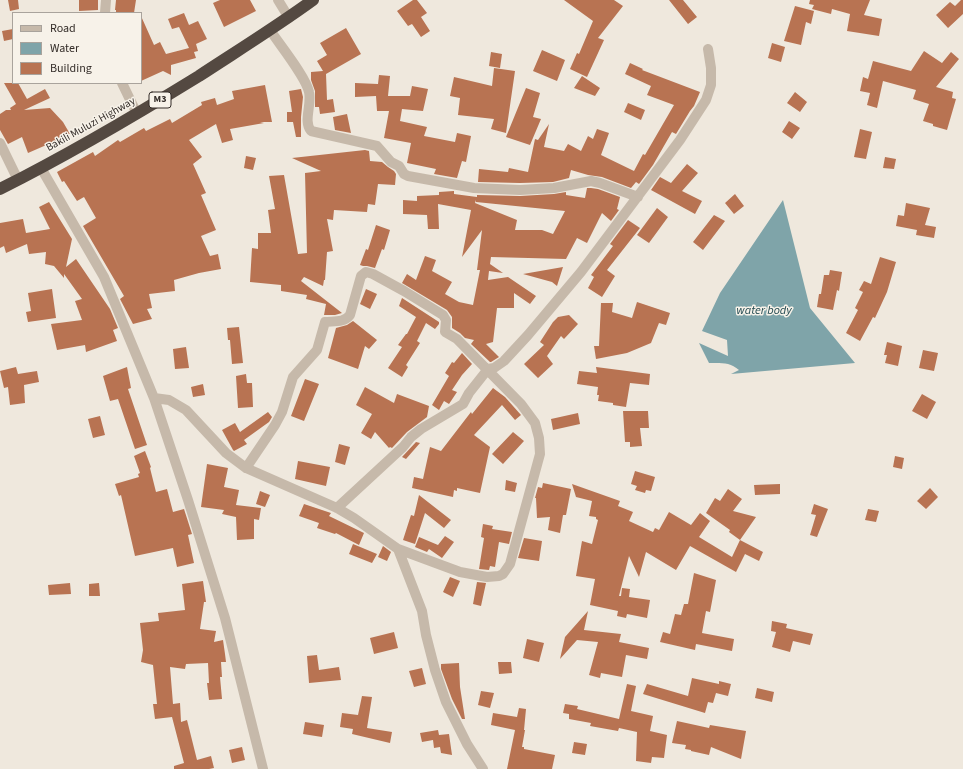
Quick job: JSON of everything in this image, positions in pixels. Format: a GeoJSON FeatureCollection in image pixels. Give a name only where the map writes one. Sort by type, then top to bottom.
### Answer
{"type":"FeatureCollection","features":[{"type":"Feature","properties":{"kind":"highway","name":"Bakili Muluzi Highway"},"geometry":{"type":"LineString","coordinates":[[0,189],[41,168],[137,114],[289,18],[313,0]]}},
{"type":"Feature","properties":{"kind":"street"},"geometry":{"type":"LineString","coordinates":[[105,12],[106,0]]}},
{"type":"Feature","properties":{"kind":"street"},"geometry":{"type":"LineString","coordinates":[[278,0],[289,18]]}},
{"type":"Feature","properties":{"kind":"street"},"geometry":{"type":"LineString","coordinates":[[270,30],[307,86],[310,100],[307,122],[311,131],[377,146],[391,162],[399,166],[404,174],[408,176],[474,188],[520,190],[554,188],[591,181],[638,197]]}},
{"type":"Feature","properties":{"kind":"street"},"geometry":{"type":"LineString","coordinates":[[337,508],[404,447],[411,437],[421,429],[463,404],[469,393],[488,369],[494,368],[504,361],[581,272],[680,140],[706,100],[711,85],[711,68],[708,49]]}},
{"type":"Feature","properties":{"kind":"street"},"geometry":{"type":"LineString","coordinates":[[122,84],[137,114]]}},
{"type":"Feature","properties":{"kind":"street"},"geometry":{"type":"LineString","coordinates":[[0,143],[18,180]]}},
{"type":"Feature","properties":{"kind":"street"},"geometry":{"type":"LineString","coordinates":[[41,168],[104,277],[154,398],[225,618],[263,769]]}},
{"type":"Feature","properties":{"kind":"street"},"geometry":{"type":"LineString","coordinates":[[154,398],[170,400],[186,410],[226,453],[246,468],[337,508],[398,549],[460,572],[487,577],[503,574],[510,564],[540,454],[539,438],[535,423],[526,410],[458,339],[445,332],[446,320],[443,315],[404,291],[373,274],[366,272],[361,276],[348,318],[341,321],[325,322],[317,350],[293,377],[282,412],[246,468]]}},
{"type":"Feature","properties":{"kind":"street"},"geometry":{"type":"LineString","coordinates":[[398,549],[422,611],[426,635],[446,702],[467,744],[483,769]]}},
{"type":"Feature","properties":{"kind":"water","name":"water body"},"geometry":{"type":"Polygon","coordinates":[[[783,200],[810,308],[855,363],[731,374],[739,370],[729,364],[709,363],[699,343],[728,356],[727,340],[702,331],[720,293],[783,200]]]}},
{"type":"Feature","properties":{"kind":"building"},"geometry":{"type":"Polygon","coordinates":[[[8,0],[18,0],[19,9],[10,11],[8,0]]]}},
{"type":"Feature","properties":{"kind":"building"},"geometry":{"type":"Polygon","coordinates":[[[79,0],[98,0],[98,10],[79,11],[79,0]]]}},
{"type":"Feature","properties":{"kind":"building"},"geometry":{"type":"Polygon","coordinates":[[[116,0],[136,0],[134,12],[116,12],[116,0]]]}},
{"type":"Feature","properties":{"kind":"building"},"geometry":{"type":"Polygon","coordinates":[[[220,0],[250,0],[256,11],[224,27],[213,3],[220,0]]]}},
{"type":"Feature","properties":{"kind":"building"},"geometry":{"type":"Polygon","coordinates":[[[413,0],[417,0],[427,13],[421,17],[430,31],[421,37],[412,24],[408,26],[397,11],[413,0]]]}},
{"type":"Feature","properties":{"kind":"building"},"geometry":{"type":"Polygon","coordinates":[[[564,0],[614,0],[623,6],[598,38],[604,40],[587,77],[570,69],[577,53],[579,54],[593,21],[564,0]]]}},
{"type":"Feature","properties":{"kind":"building"},"geometry":{"type":"Polygon","coordinates":[[[669,0],[683,0],[697,17],[688,24],[669,0]]]}},
{"type":"Feature","properties":{"kind":"building"},"geometry":{"type":"Polygon","coordinates":[[[810,0],[870,0],[864,15],[882,19],[879,36],[847,31],[850,14],[832,9],[831,14],[812,9],[814,5],[809,4],[810,0]]]}},
{"type":"Feature","properties":{"kind":"building"},"geometry":{"type":"Polygon","coordinates":[[[963,0],[963,14],[948,28],[936,15],[950,2],[955,6],[963,0]]]}},
{"type":"Feature","properties":{"kind":"building"},"geometry":{"type":"Polygon","coordinates":[[[795,6],[814,11],[811,24],[806,22],[801,45],[784,41],[795,6]]]}},
{"type":"Feature","properties":{"kind":"building"},"geometry":{"type":"Polygon","coordinates":[[[184,13],[189,25],[198,21],[207,39],[196,44],[198,51],[194,52],[196,58],[171,65],[171,75],[163,71],[142,81],[142,18],[154,45],[160,42],[166,54],[189,48],[179,27],[172,29],[168,19],[184,13]]]}},
{"type":"Feature","properties":{"kind":"building"},"geometry":{"type":"Polygon","coordinates":[[[346,28],[361,54],[326,74],[327,100],[333,99],[335,112],[320,114],[319,107],[315,107],[315,91],[311,80],[311,72],[323,71],[317,61],[327,55],[320,43],[346,28]]]}},
{"type":"Feature","properties":{"kind":"building"},"geometry":{"type":"Polygon","coordinates":[[[12,29],[12,39],[4,41],[2,31],[12,29]]]}},
{"type":"Feature","properties":{"kind":"building"},"geometry":{"type":"Polygon","coordinates":[[[772,43],[785,47],[781,62],[768,58],[772,43]]]}},
{"type":"Feature","properties":{"kind":"building"},"geometry":{"type":"Polygon","coordinates":[[[542,50],[565,60],[557,81],[533,71],[542,50]]]}},
{"type":"Feature","properties":{"kind":"building"},"geometry":{"type":"Polygon","coordinates":[[[924,51],[942,63],[951,52],[959,59],[936,87],[953,92],[952,98],[956,99],[947,130],[923,121],[929,104],[913,99],[916,90],[883,81],[877,108],[867,105],[870,93],[860,91],[863,77],[868,79],[873,61],[911,71],[924,51]]]}},
{"type":"Feature","properties":{"kind":"building"},"geometry":{"type":"Polygon","coordinates":[[[491,52],[502,54],[500,68],[489,66],[491,52]]]}},
{"type":"Feature","properties":{"kind":"building"},"geometry":{"type":"Polygon","coordinates":[[[630,63],[643,69],[642,70],[700,92],[694,106],[676,134],[672,132],[653,165],[639,184],[636,182],[631,188],[602,177],[571,170],[569,178],[553,182],[478,182],[479,169],[508,172],[509,168],[528,172],[535,139],[538,140],[549,124],[544,147],[564,151],[568,144],[581,151],[588,136],[593,139],[597,129],[609,133],[601,155],[634,171],[674,105],[647,95],[651,86],[625,74],[630,63]]]}},
{"type":"Feature","properties":{"kind":"building"},"geometry":{"type":"Polygon","coordinates":[[[494,68],[515,71],[506,133],[491,129],[494,119],[458,115],[460,98],[450,96],[454,77],[492,86],[494,68]]]}},
{"type":"Feature","properties":{"kind":"building"},"geometry":{"type":"Polygon","coordinates":[[[379,75],[390,76],[388,96],[410,96],[412,86],[428,89],[423,111],[402,109],[400,121],[427,127],[424,136],[455,142],[457,133],[471,136],[466,162],[462,161],[457,178],[434,174],[436,169],[407,163],[411,143],[384,138],[389,111],[377,111],[376,96],[355,97],[355,83],[378,84],[379,75]]]}},
{"type":"Feature","properties":{"kind":"building"},"geometry":{"type":"Polygon","coordinates":[[[582,76],[600,88],[595,96],[574,88],[582,76]]]}},
{"type":"Feature","properties":{"kind":"building"},"geometry":{"type":"Polygon","coordinates":[[[4,83],[19,84],[27,99],[45,89],[50,98],[24,110],[50,108],[63,122],[70,134],[61,134],[59,145],[52,142],[48,146],[44,146],[28,153],[22,137],[8,144],[0,130],[0,114],[6,110],[11,110],[10,108],[16,104],[4,83]]]}},
{"type":"Feature","properties":{"kind":"building"},"geometry":{"type":"Polygon","coordinates":[[[265,85],[272,122],[260,122],[264,123],[230,129],[233,140],[222,143],[216,124],[189,140],[202,157],[193,164],[206,193],[201,195],[216,230],[201,236],[210,256],[218,254],[221,269],[174,280],[175,291],[149,294],[152,308],[147,309],[152,319],[133,324],[120,299],[124,296],[83,226],[96,218],[84,197],[77,201],[64,181],[62,182],[57,172],[93,152],[95,156],[118,140],[120,142],[144,128],[146,131],[170,119],[172,123],[202,105],[201,102],[215,98],[217,105],[234,99],[232,91],[265,85]]]}},
{"type":"Feature","properties":{"kind":"building"},"geometry":{"type":"Polygon","coordinates":[[[526,88],[540,93],[533,117],[541,119],[530,145],[506,137],[526,88]]]}},
{"type":"Feature","properties":{"kind":"building"},"geometry":{"type":"Polygon","coordinates":[[[301,89],[303,97],[301,137],[296,137],[293,122],[287,122],[287,112],[292,112],[289,91],[301,89]]]}},
{"type":"Feature","properties":{"kind":"building"},"geometry":{"type":"Polygon","coordinates":[[[795,92],[807,102],[800,112],[787,103],[795,92]]]}},
{"type":"Feature","properties":{"kind":"building"},"geometry":{"type":"Polygon","coordinates":[[[628,103],[645,110],[641,120],[624,112],[628,103]]]}},
{"type":"Feature","properties":{"kind":"building"},"geometry":{"type":"Polygon","coordinates":[[[347,114],[351,133],[335,130],[333,117],[347,114]]]}},
{"type":"Feature","properties":{"kind":"building"},"geometry":{"type":"Polygon","coordinates":[[[789,121],[800,128],[792,139],[782,132],[789,121]]]}},
{"type":"Feature","properties":{"kind":"building"},"geometry":{"type":"Polygon","coordinates":[[[860,129],[872,132],[866,159],[854,157],[860,129]]]}},
{"type":"Feature","properties":{"kind":"building"},"geometry":{"type":"Polygon","coordinates":[[[365,150],[369,151],[370,161],[382,162],[394,171],[396,174],[395,185],[378,184],[375,205],[368,204],[367,212],[334,210],[333,220],[327,219],[333,251],[327,252],[325,280],[323,286],[304,277],[301,281],[342,313],[335,315],[324,315],[326,304],[306,299],[307,295],[281,291],[281,285],[250,282],[252,248],[258,249],[258,233],[271,233],[268,210],[275,209],[269,176],[284,175],[298,254],[307,253],[305,173],[321,171],[292,158],[365,150]]]}},
{"type":"Feature","properties":{"kind":"building"},"geometry":{"type":"Polygon","coordinates":[[[246,156],[256,158],[253,170],[244,168],[246,156]]]}},
{"type":"Feature","properties":{"kind":"building"},"geometry":{"type":"Polygon","coordinates":[[[885,157],[896,159],[894,169],[883,168],[885,157]]]}},
{"type":"Feature","properties":{"kind":"building"},"geometry":{"type":"Polygon","coordinates":[[[687,164],[698,173],[682,191],[702,201],[695,214],[651,190],[660,177],[671,183],[687,164]]]}},
{"type":"Feature","properties":{"kind":"building"},"geometry":{"type":"Polygon","coordinates":[[[587,188],[598,189],[620,197],[617,209],[619,210],[611,221],[602,213],[587,243],[577,238],[566,259],[491,257],[490,264],[503,273],[489,271],[488,280],[508,277],[536,296],[530,304],[514,293],[514,308],[497,308],[493,342],[486,344],[499,357],[491,362],[471,344],[474,340],[465,338],[452,328],[452,317],[447,310],[402,283],[407,274],[416,280],[425,256],[436,260],[432,271],[452,282],[445,294],[459,302],[473,305],[480,270],[477,270],[482,230],[462,257],[471,210],[438,204],[439,229],[428,229],[427,215],[403,214],[403,200],[417,201],[417,196],[439,195],[439,192],[454,191],[454,194],[477,197],[477,195],[520,196],[566,192],[566,195],[585,198],[587,188]],[[476,200],[475,203],[517,220],[515,230],[542,230],[553,234],[565,211],[476,202],[476,200]]]}},
{"type":"Feature","properties":{"kind":"building"},"geometry":{"type":"Polygon","coordinates":[[[735,194],[744,206],[734,214],[725,203],[735,194]]]}},
{"type":"Feature","properties":{"kind":"building"},"geometry":{"type":"Polygon","coordinates":[[[49,202],[72,239],[66,267],[76,259],[110,309],[118,328],[113,330],[117,341],[86,352],[85,345],[57,350],[51,324],[82,320],[75,301],[82,299],[64,274],[64,278],[54,266],[45,264],[46,252],[29,254],[27,244],[6,253],[4,246],[0,248],[0,223],[23,219],[26,233],[50,229],[39,207],[49,202]]]}},
{"type":"Feature","properties":{"kind":"building"},"geometry":{"type":"Polygon","coordinates":[[[906,203],[930,208],[925,225],[936,227],[934,238],[916,235],[917,230],[896,226],[898,215],[904,216],[906,203]]]}},
{"type":"Feature","properties":{"kind":"building"},"geometry":{"type":"Polygon","coordinates":[[[657,208],[668,217],[649,243],[637,235],[657,208]]]}},
{"type":"Feature","properties":{"kind":"building"},"geometry":{"type":"Polygon","coordinates":[[[714,215],[725,221],[703,250],[693,242],[714,215]]]}},
{"type":"Feature","properties":{"kind":"building"},"geometry":{"type":"Polygon","coordinates":[[[628,220],[640,228],[607,270],[615,276],[602,297],[588,288],[594,277],[591,275],[613,246],[610,244],[628,220]]]}},
{"type":"Feature","properties":{"kind":"building"},"geometry":{"type":"Polygon","coordinates":[[[376,225],[390,230],[384,250],[382,249],[375,268],[360,265],[366,249],[368,250],[376,225]]]}},
{"type":"Feature","properties":{"kind":"building"},"geometry":{"type":"Polygon","coordinates":[[[880,257],[896,262],[887,292],[875,318],[873,317],[860,341],[846,333],[858,310],[855,308],[863,292],[859,290],[864,281],[871,284],[880,257]]]}},
{"type":"Feature","properties":{"kind":"building"},"geometry":{"type":"Polygon","coordinates":[[[563,267],[557,286],[552,282],[523,274],[563,267]]]}},
{"type":"Feature","properties":{"kind":"building"},"geometry":{"type":"Polygon","coordinates":[[[830,270],[842,272],[839,291],[837,290],[833,310],[817,307],[824,275],[829,275],[830,270]]]}},
{"type":"Feature","properties":{"kind":"building"},"geometry":{"type":"Polygon","coordinates":[[[52,289],[56,318],[28,322],[26,312],[31,311],[28,293],[52,289]]]}},
{"type":"Feature","properties":{"kind":"building"},"geometry":{"type":"Polygon","coordinates":[[[366,289],[377,294],[370,309],[360,304],[366,289]]]}},
{"type":"Feature","properties":{"kind":"building"},"geometry":{"type":"Polygon","coordinates":[[[402,298],[439,322],[439,324],[435,329],[426,323],[417,341],[420,343],[406,365],[408,367],[402,377],[388,368],[402,347],[398,345],[407,334],[416,317],[399,306],[402,298]]]}},
{"type":"Feature","properties":{"kind":"building"},"geometry":{"type":"Polygon","coordinates":[[[637,302],[670,313],[666,325],[659,323],[651,343],[627,353],[596,359],[594,346],[599,346],[601,303],[613,303],[612,312],[632,318],[637,302]]]}},
{"type":"Feature","properties":{"kind":"building"},"geometry":{"type":"Polygon","coordinates":[[[569,315],[578,324],[564,339],[561,336],[547,356],[553,364],[538,378],[524,364],[544,345],[540,342],[553,322],[558,317],[569,315]]]}},
{"type":"Feature","properties":{"kind":"building"},"geometry":{"type":"Polygon","coordinates":[[[353,321],[377,340],[369,349],[365,346],[358,369],[328,358],[336,328],[347,325],[353,321]]]}},
{"type":"Feature","properties":{"kind":"building"},"geometry":{"type":"Polygon","coordinates":[[[239,327],[243,363],[232,364],[230,340],[228,340],[227,328],[239,327]]]}},
{"type":"Feature","properties":{"kind":"building"},"geometry":{"type":"Polygon","coordinates":[[[887,342],[902,346],[898,366],[885,363],[887,355],[884,355],[887,342]]]}},
{"type":"Feature","properties":{"kind":"building"},"geometry":{"type":"Polygon","coordinates":[[[186,347],[189,368],[175,369],[173,349],[186,347]]]}},
{"type":"Feature","properties":{"kind":"building"},"geometry":{"type":"Polygon","coordinates":[[[923,350],[938,353],[934,371],[919,368],[923,350]]]}},
{"type":"Feature","properties":{"kind":"building"},"geometry":{"type":"Polygon","coordinates":[[[462,353],[472,364],[462,375],[452,390],[457,392],[449,404],[444,401],[439,410],[432,405],[449,376],[445,373],[452,362],[454,363],[462,353]]]}},
{"type":"Feature","properties":{"kind":"building"},"geometry":{"type":"Polygon","coordinates":[[[16,367],[18,374],[37,371],[39,382],[24,385],[25,403],[10,405],[8,387],[4,388],[0,371],[16,367]]]}},
{"type":"Feature","properties":{"kind":"building"},"geometry":{"type":"Polygon","coordinates":[[[127,367],[131,388],[128,389],[147,445],[135,449],[118,399],[110,401],[103,376],[127,367]]]}},
{"type":"Feature","properties":{"kind":"building"},"geometry":{"type":"Polygon","coordinates":[[[596,367],[650,374],[649,385],[630,383],[626,407],[598,401],[598,387],[577,384],[579,371],[597,373],[596,367]]]}},
{"type":"Feature","properties":{"kind":"building"},"geometry":{"type":"Polygon","coordinates":[[[246,374],[247,383],[252,383],[253,407],[238,408],[236,376],[246,374]]]}},
{"type":"Feature","properties":{"kind":"building"},"geometry":{"type":"Polygon","coordinates":[[[305,379],[319,384],[304,421],[291,416],[305,379]]]}},
{"type":"Feature","properties":{"kind":"building"},"geometry":{"type":"Polygon","coordinates":[[[203,384],[205,395],[193,397],[191,387],[203,384]]]}},
{"type":"Feature","properties":{"kind":"building"},"geometry":{"type":"Polygon","coordinates":[[[365,387],[394,403],[397,394],[429,406],[427,417],[407,432],[392,448],[389,448],[375,432],[371,439],[361,433],[372,414],[356,405],[365,387]]]}},
{"type":"Feature","properties":{"kind":"building"},"geometry":{"type":"Polygon","coordinates":[[[493,388],[505,397],[521,415],[515,420],[502,405],[474,435],[490,447],[480,493],[457,488],[457,491],[454,490],[453,497],[412,488],[414,477],[423,479],[430,447],[441,451],[471,412],[472,414],[493,388]]]}},
{"type":"Feature","properties":{"kind":"building"},"geometry":{"type":"Polygon","coordinates":[[[922,394],[936,402],[927,419],[912,411],[922,394]]]}},
{"type":"Feature","properties":{"kind":"building"},"geometry":{"type":"Polygon","coordinates":[[[623,411],[648,411],[649,428],[640,428],[642,446],[630,447],[630,442],[625,442],[623,411]]]}},
{"type":"Feature","properties":{"kind":"building"},"geometry":{"type":"Polygon","coordinates":[[[268,412],[272,417],[269,422],[244,440],[247,444],[234,451],[222,430],[235,423],[240,432],[268,412]]]}},
{"type":"Feature","properties":{"kind":"building"},"geometry":{"type":"Polygon","coordinates":[[[578,413],[580,424],[553,430],[551,419],[578,413]]]}},
{"type":"Feature","properties":{"kind":"building"},"geometry":{"type":"Polygon","coordinates":[[[100,416],[105,435],[93,438],[88,419],[100,416]]]}},
{"type":"Feature","properties":{"kind":"building"},"geometry":{"type":"Polygon","coordinates":[[[513,432],[524,441],[503,464],[492,454],[513,432]]]}},
{"type":"Feature","properties":{"kind":"building"},"geometry":{"type":"Polygon","coordinates":[[[416,442],[420,443],[406,459],[402,457],[416,442]]]}},
{"type":"Feature","properties":{"kind":"building"},"geometry":{"type":"Polygon","coordinates":[[[339,444],[350,447],[345,465],[335,462],[339,444]]]}},
{"type":"Feature","properties":{"kind":"building"},"geometry":{"type":"Polygon","coordinates":[[[145,451],[151,467],[156,492],[167,489],[173,512],[184,509],[192,534],[188,535],[194,563],[177,567],[173,548],[135,556],[121,495],[119,496],[115,484],[139,477],[138,474],[140,473],[134,456],[145,451]]]}},
{"type":"Feature","properties":{"kind":"building"},"geometry":{"type":"Polygon","coordinates":[[[895,456],[904,458],[902,469],[893,467],[895,456]]]}},
{"type":"Feature","properties":{"kind":"building"},"geometry":{"type":"Polygon","coordinates":[[[298,461],[330,467],[326,486],[295,479],[298,461]]]}},
{"type":"Feature","properties":{"kind":"building"},"geometry":{"type":"Polygon","coordinates":[[[207,464],[228,468],[224,487],[239,490],[236,505],[261,508],[259,520],[254,519],[254,539],[237,540],[236,517],[222,514],[224,510],[201,507],[207,464]]]}},
{"type":"Feature","properties":{"kind":"building"},"geometry":{"type":"Polygon","coordinates":[[[635,471],[655,477],[651,491],[646,490],[645,493],[635,490],[637,486],[631,484],[635,471]]]}},
{"type":"Feature","properties":{"kind":"building"},"geometry":{"type":"Polygon","coordinates":[[[506,480],[517,483],[515,492],[505,490],[506,480]]]}},
{"type":"Feature","properties":{"kind":"building"},"geometry":{"type":"Polygon","coordinates":[[[543,483],[571,489],[566,515],[563,515],[560,533],[548,530],[550,517],[537,518],[535,498],[538,487],[542,488],[543,483]]]}},
{"type":"Feature","properties":{"kind":"building"},"geometry":{"type":"Polygon","coordinates":[[[572,484],[620,501],[618,506],[633,512],[629,521],[653,532],[655,528],[659,530],[669,512],[691,525],[700,513],[710,521],[699,537],[732,557],[740,540],[763,552],[759,561],[745,554],[736,572],[690,546],[676,570],[646,552],[639,577],[629,556],[619,596],[621,596],[622,588],[630,589],[629,597],[650,600],[647,618],[627,614],[626,618],[617,616],[618,611],[590,605],[595,579],[576,576],[582,541],[592,544],[598,520],[596,517],[589,516],[592,501],[576,497],[572,484]]]}},
{"type":"Feature","properties":{"kind":"building"},"geometry":{"type":"Polygon","coordinates":[[[780,484],[780,494],[755,495],[754,485],[780,484]]]}},
{"type":"Feature","properties":{"kind":"building"},"geometry":{"type":"Polygon","coordinates":[[[930,488],[938,497],[926,509],[917,501],[930,488]]]}},
{"type":"Feature","properties":{"kind":"building"},"geometry":{"type":"Polygon","coordinates":[[[728,489],[742,499],[733,511],[756,517],[740,540],[729,532],[730,530],[706,513],[715,498],[720,501],[728,489]]]}},
{"type":"Feature","properties":{"kind":"building"},"geometry":{"type":"Polygon","coordinates":[[[260,491],[270,495],[265,507],[256,504],[260,491]]]}},
{"type":"Feature","properties":{"kind":"building"},"geometry":{"type":"Polygon","coordinates":[[[419,495],[451,520],[444,528],[425,513],[415,544],[403,540],[411,515],[414,516],[419,495]]]}},
{"type":"Feature","properties":{"kind":"building"},"geometry":{"type":"Polygon","coordinates":[[[304,504],[331,513],[329,516],[364,533],[359,545],[336,533],[335,534],[317,528],[319,523],[299,516],[304,504]]]}},
{"type":"Feature","properties":{"kind":"building"},"geometry":{"type":"Polygon","coordinates":[[[814,504],[828,509],[817,537],[810,535],[816,515],[811,514],[814,504]]]}},
{"type":"Feature","properties":{"kind":"building"},"geometry":{"type":"Polygon","coordinates":[[[868,509],[879,511],[876,522],[865,520],[868,509]]]}},
{"type":"Feature","properties":{"kind":"building"},"geometry":{"type":"Polygon","coordinates":[[[483,524],[493,526],[492,529],[512,532],[509,544],[499,542],[495,567],[490,566],[489,570],[479,569],[484,538],[481,537],[483,524]]]}},
{"type":"Feature","properties":{"kind":"building"},"geometry":{"type":"Polygon","coordinates":[[[445,536],[454,542],[442,558],[429,549],[427,552],[415,547],[419,537],[438,545],[445,536]]]}},
{"type":"Feature","properties":{"kind":"building"},"geometry":{"type":"Polygon","coordinates":[[[524,538],[542,541],[539,561],[518,558],[524,538]]]}},
{"type":"Feature","properties":{"kind":"building"},"geometry":{"type":"Polygon","coordinates":[[[353,544],[377,554],[372,563],[349,554],[353,544]]]}},
{"type":"Feature","properties":{"kind":"building"},"geometry":{"type":"Polygon","coordinates":[[[383,546],[391,552],[387,561],[378,557],[383,546]]]}},
{"type":"Feature","properties":{"kind":"building"},"geometry":{"type":"Polygon","coordinates":[[[694,573],[716,580],[710,612],[706,611],[702,633],[734,639],[732,651],[696,644],[695,650],[660,642],[663,632],[670,634],[675,614],[681,615],[684,604],[688,604],[694,573]]]}},
{"type":"Feature","properties":{"kind":"building"},"geometry":{"type":"Polygon","coordinates":[[[450,577],[460,581],[453,597],[443,592],[450,577]]]}},
{"type":"Feature","properties":{"kind":"building"},"geometry":{"type":"Polygon","coordinates":[[[203,581],[206,602],[204,602],[200,629],[216,631],[214,642],[223,640],[226,662],[221,662],[222,677],[220,677],[222,699],[209,700],[207,683],[209,683],[208,663],[186,664],[185,669],[170,667],[173,704],[180,703],[181,722],[187,720],[197,760],[211,756],[214,768],[174,769],[174,766],[184,763],[172,717],[155,719],[153,704],[157,704],[153,665],[141,662],[143,650],[140,623],[159,621],[158,613],[185,610],[182,584],[203,581]]]}},
{"type":"Feature","properties":{"kind":"building"},"geometry":{"type":"Polygon","coordinates":[[[477,582],[486,583],[481,606],[473,604],[477,582]]]}},
{"type":"Feature","properties":{"kind":"building"},"geometry":{"type":"Polygon","coordinates":[[[70,583],[71,594],[49,595],[48,585],[70,583]]]}},
{"type":"Feature","properties":{"kind":"building"},"geometry":{"type":"Polygon","coordinates":[[[99,583],[100,596],[89,596],[89,584],[99,583]]]}},
{"type":"Feature","properties":{"kind":"building"},"geometry":{"type":"Polygon","coordinates":[[[588,611],[584,630],[621,634],[619,642],[649,648],[647,659],[626,655],[622,677],[601,673],[600,678],[589,675],[598,642],[577,640],[560,659],[565,637],[588,611]]]}},
{"type":"Feature","properties":{"kind":"building"},"geometry":{"type":"Polygon","coordinates":[[[772,621],[787,624],[786,628],[813,634],[810,645],[793,641],[790,652],[772,647],[776,632],[771,631],[772,621]]]}},
{"type":"Feature","properties":{"kind":"building"},"geometry":{"type":"Polygon","coordinates":[[[394,632],[398,648],[374,654],[370,638],[394,632]]]}},
{"type":"Feature","properties":{"kind":"building"},"geometry":{"type":"Polygon","coordinates":[[[527,639],[544,643],[539,662],[523,658],[527,639]]]}},
{"type":"Feature","properties":{"kind":"building"},"geometry":{"type":"Polygon","coordinates":[[[317,655],[319,670],[339,667],[341,680],[309,683],[307,656],[317,655]]]}},
{"type":"Feature","properties":{"kind":"building"},"geometry":{"type":"Polygon","coordinates":[[[498,662],[511,662],[512,673],[499,674],[498,662]]]}},
{"type":"Feature","properties":{"kind":"building"},"geometry":{"type":"Polygon","coordinates":[[[459,663],[460,687],[465,719],[462,719],[452,699],[441,669],[441,664],[459,663]]]}},
{"type":"Feature","properties":{"kind":"building"},"geometry":{"type":"Polygon","coordinates":[[[422,668],[426,684],[414,687],[409,671],[422,668]]]}},
{"type":"Feature","properties":{"kind":"building"},"geometry":{"type":"Polygon","coordinates":[[[692,678],[719,684],[719,681],[731,684],[728,696],[716,693],[713,703],[708,702],[705,713],[643,694],[647,684],[688,696],[692,678]]]}},
{"type":"Feature","properties":{"kind":"building"},"geometry":{"type":"Polygon","coordinates":[[[627,684],[636,686],[631,711],[653,716],[650,731],[667,735],[664,758],[652,757],[651,763],[636,761],[637,732],[619,728],[618,731],[590,726],[591,723],[569,719],[569,714],[563,713],[565,704],[578,706],[577,709],[619,719],[627,684]]]}},
{"type":"Feature","properties":{"kind":"building"},"geometry":{"type":"Polygon","coordinates":[[[757,688],[774,692],[772,702],[755,698],[757,688]]]}},
{"type":"Feature","properties":{"kind":"building"},"geometry":{"type":"Polygon","coordinates":[[[481,691],[494,693],[490,708],[478,705],[481,691]]]}},
{"type":"Feature","properties":{"kind":"building"},"geometry":{"type":"Polygon","coordinates":[[[362,696],[372,697],[367,728],[392,732],[390,743],[352,734],[353,729],[340,727],[342,713],[358,715],[362,696]]]}},
{"type":"Feature","properties":{"kind":"building"},"geometry":{"type":"Polygon","coordinates":[[[519,708],[526,709],[525,730],[522,747],[524,747],[524,749],[555,755],[552,769],[507,769],[515,730],[491,725],[493,713],[517,717],[519,708]]]}},
{"type":"Feature","properties":{"kind":"building"},"geometry":{"type":"Polygon","coordinates":[[[677,721],[709,728],[710,725],[746,731],[741,759],[711,747],[709,755],[685,749],[686,745],[672,743],[677,721]]]}},
{"type":"Feature","properties":{"kind":"building"},"geometry":{"type":"Polygon","coordinates":[[[305,722],[324,725],[322,737],[303,734],[305,722]]]}},
{"type":"Feature","properties":{"kind":"building"},"geometry":{"type":"Polygon","coordinates":[[[438,730],[439,735],[449,734],[452,755],[441,753],[440,747],[434,748],[433,740],[422,742],[420,733],[438,730]]]}},
{"type":"Feature","properties":{"kind":"building"},"geometry":{"type":"Polygon","coordinates":[[[574,742],[587,744],[585,755],[572,753],[574,742]]]}},
{"type":"Feature","properties":{"kind":"building"},"geometry":{"type":"Polygon","coordinates":[[[242,747],[245,760],[232,763],[229,750],[242,747]]]}}]}
